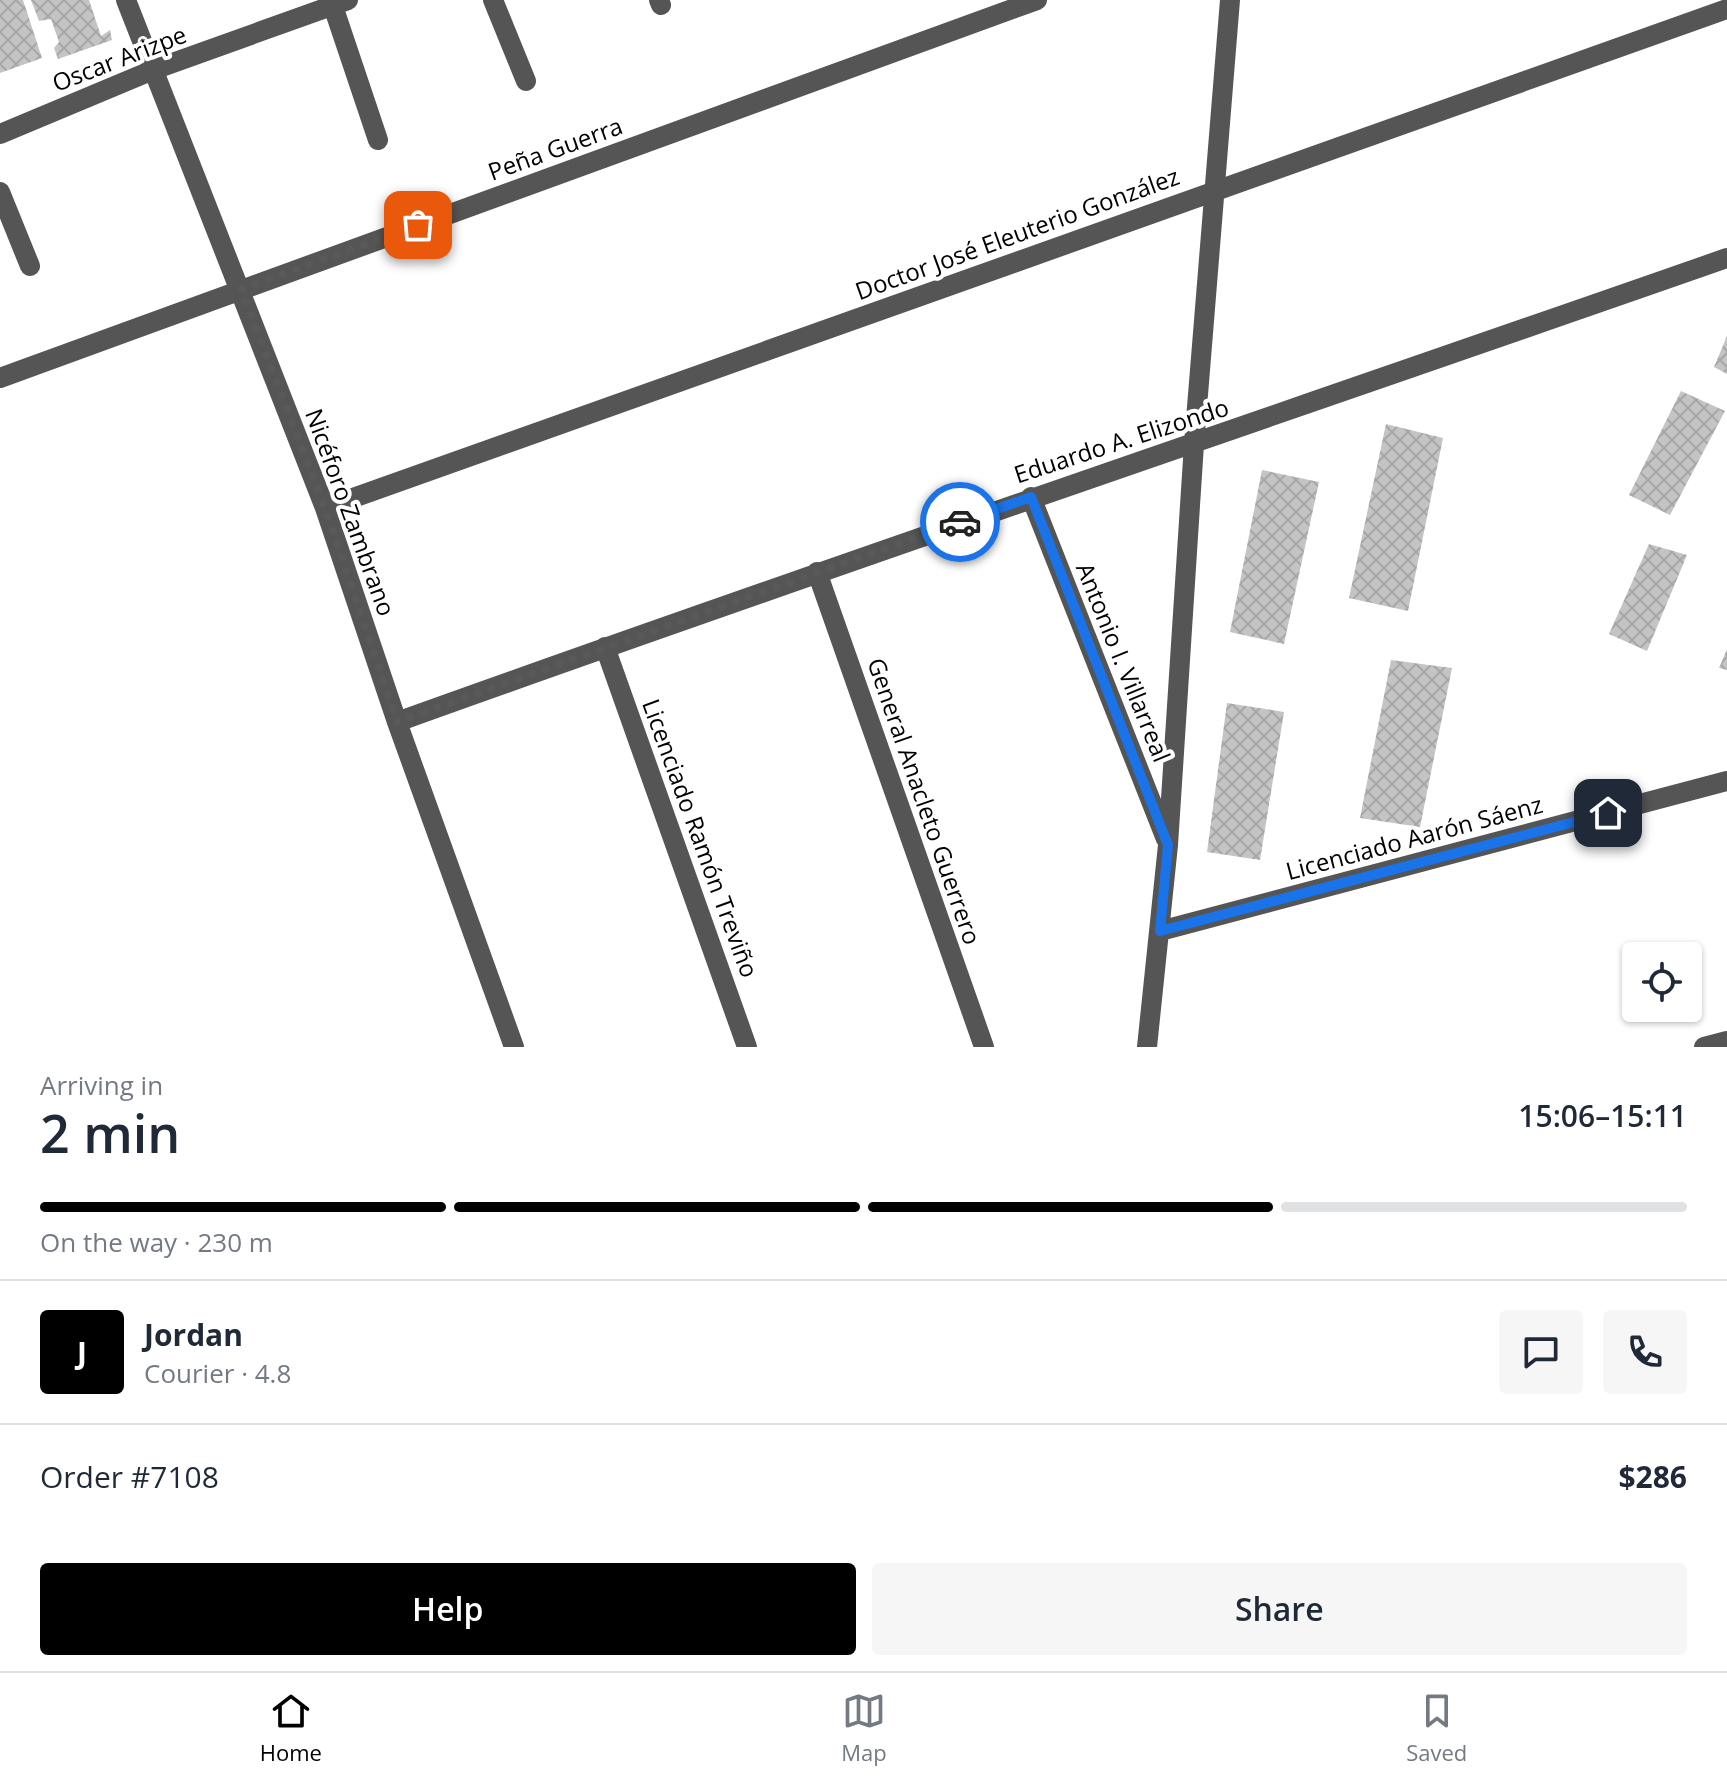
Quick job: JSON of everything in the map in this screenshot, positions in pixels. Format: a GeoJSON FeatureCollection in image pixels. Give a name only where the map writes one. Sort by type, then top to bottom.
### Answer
{"type":"FeatureCollection","features":[{"type":"Feature","properties":{"kind":"street","name":"Nicéforo Zambrano"},"geometry":{"type":"LineString","coordinates":[[126,0],[325,508],[397,722],[514,1047]]}},
{"type":"Feature","properties":{"kind":"street"},"geometry":{"type":"LineString","coordinates":[[493,0],[526,81]]}},
{"type":"Feature","properties":{"kind":"street","name":"Peña Guerra"},"geometry":{"type":"LineString","coordinates":[[0,378],[1037,0]]}},
{"type":"Feature","properties":{"kind":"street"},"geometry":{"type":"LineString","coordinates":[[1147,1047],[1168,845],[1194,444],[1230,0]]}},
{"type":"Feature","properties":{"kind":"street","name":"Oscar Arizpe"},"geometry":{"type":"LineString","coordinates":[[0,134],[153,70],[341,3]]}},
{"type":"Feature","properties":{"kind":"street"},"geometry":{"type":"LineString","coordinates":[[341,3],[378,140]]}},
{"type":"Feature","properties":{"kind":"street","name":"Doctor José Eleuterio González"},"geometry":{"type":"LineString","coordinates":[[325,508],[1727,9]]}},
{"type":"Feature","properties":{"kind":"street"},"geometry":{"type":"LineString","coordinates":[[0,192],[30,266]]}},
{"type":"Feature","properties":{"kind":"street","name":"Eduardo A. Elizondo"},"geometry":{"type":"LineString","coordinates":[[397,722],[1031,497],[1194,444],[1727,258]]}},
{"type":"Feature","properties":{"kind":"street","name":"Antonio I. Villarreal"},"geometry":{"type":"LineString","coordinates":[[1031,497],[1168,845]]}},
{"type":"Feature","properties":{"kind":"street","name":"General Anacleto Guerrero"},"geometry":{"type":"LineString","coordinates":[[817,572],[984,1047]]}},
{"type":"Feature","properties":{"kind":"street","name":"Licenciado Ramón Treviño"},"geometry":{"type":"LineString","coordinates":[[605,647],[747,1047]]}},
{"type":"Feature","properties":{"kind":"street","name":"Licenciado Aarón Sáenz"},"geometry":{"type":"LineString","coordinates":[[1160,931],[1727,781]]}},
{"type":"Feature","properties":{"kind":"street"},"geometry":{"type":"LineString","coordinates":[[1704,1047],[1727,1041]]}},
{"type":"Feature","properties":{"kind":"building"},"geometry":{"type":"Polygon","coordinates":[[[0,0],[23,0],[42,58],[0,73],[0,0]]]}},
{"type":"Feature","properties":{"kind":"building"},"geometry":{"type":"Polygon","coordinates":[[[31,0],[89,0],[101,36],[110,30],[112,40],[58,59],[54,48],[59,42],[51,19],[39,21],[31,0]]]}},
{"type":"Feature","properties":{"kind":"building"},"geometry":{"type":"Polygon","coordinates":[[[1727,336],[1727,374],[1714,367],[1727,336]]]}},
{"type":"Feature","properties":{"kind":"building"},"geometry":{"type":"Polygon","coordinates":[[[1681,391],[1725,411],[1670,515],[1629,495],[1681,391]]]}},
{"type":"Feature","properties":{"kind":"building"},"geometry":{"type":"Polygon","coordinates":[[[1386,424],[1443,438],[1408,611],[1349,598],[1386,424]]]}},
{"type":"Feature","properties":{"kind":"building"},"geometry":{"type":"Polygon","coordinates":[[[1262,470],[1319,482],[1284,644],[1230,632],[1262,470]]]}},
{"type":"Feature","properties":{"kind":"building"},"geometry":{"type":"Polygon","coordinates":[[[1649,544],[1687,555],[1647,651],[1609,634],[1649,544]]]}},
{"type":"Feature","properties":{"kind":"building"},"geometry":{"type":"Polygon","coordinates":[[[1727,649],[1727,670],[1719,668],[1727,649]]]}},
{"type":"Feature","properties":{"kind":"building"},"geometry":{"type":"Polygon","coordinates":[[[1391,660],[1452,668],[1420,827],[1360,818],[1391,660]]]}},
{"type":"Feature","properties":{"kind":"building"},"geometry":{"type":"Polygon","coordinates":[[[1227,703],[1284,712],[1260,860],[1207,852],[1227,703]]]}},
{"type":"Feature","properties":{"kind":"way so far"},"geometry":{"type":"LineString","coordinates":[[418,225],[241,289],[325,508],[397,722],[960,522]]}},
{"type":"Feature","properties":{"kind":"route"},"geometry":{"type":"LineString","coordinates":[[960,522],[1031,497],[1168,845],[1160,931],[1608,813]]}}]}
